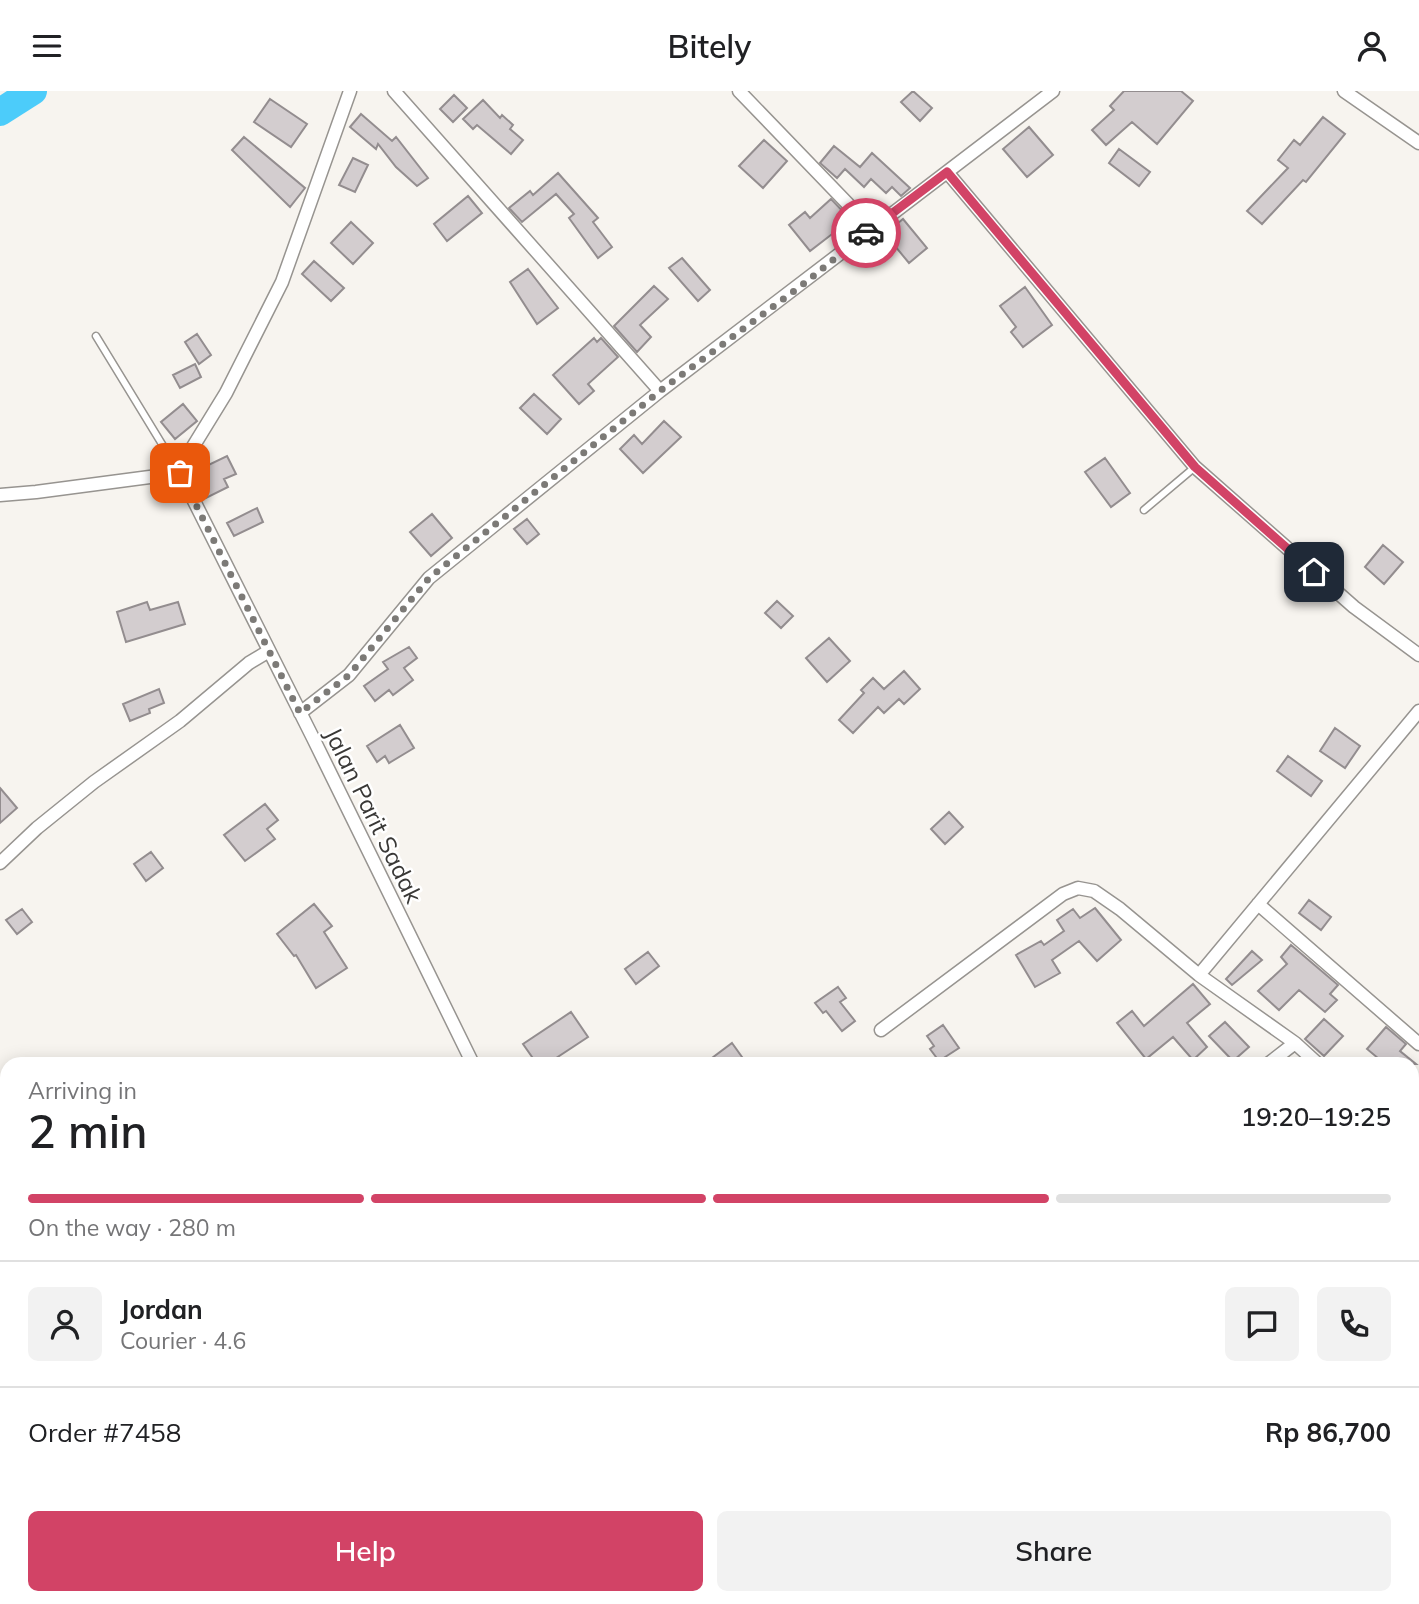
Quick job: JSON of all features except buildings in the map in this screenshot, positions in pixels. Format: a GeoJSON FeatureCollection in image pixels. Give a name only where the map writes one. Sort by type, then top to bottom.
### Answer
{"type":"FeatureCollection","features":[{"type":"Feature","properties":{"kind":"street"},"geometry":{"type":"LineString","coordinates":[[0,495],[180,473],[226,393],[282,282],[350,91]]}},
{"type":"Feature","properties":{"kind":"street"},"geometry":{"type":"LineString","coordinates":[[394,91],[660,391]]}},
{"type":"Feature","properties":{"kind":"street"},"geometry":{"type":"LineString","coordinates":[[739,91],[872,229]]}},
{"type":"Feature","properties":{"kind":"street"},"geometry":{"type":"LineString","coordinates":[[300,713],[349,675],[429,578],[660,391],[1053,91]]}},
{"type":"Feature","properties":{"kind":"street"},"geometry":{"type":"LineString","coordinates":[[1344,91],[1419,143]]}},
{"type":"Feature","properties":{"kind":"street"},"geometry":{"type":"LineString","coordinates":[[947,172],[1195,467],[1353,607],[1419,655]]}},
{"type":"Feature","properties":{"kind":"street","name":"Jalan Parit Sadak"},"geometry":{"type":"LineString","coordinates":[[180,473],[259,657],[300,713],[470,1057]]}},
{"type":"Feature","properties":{"kind":"street"},"geometry":{"type":"LineString","coordinates":[[0,863],[75,797],[137,749],[180,721],[259,657]]}},
{"type":"Feature","properties":{"kind":"street"},"geometry":{"type":"LineString","coordinates":[[1199,975],[1419,711]]}},
{"type":"Feature","properties":{"kind":"street"},"geometry":{"type":"LineString","coordinates":[[881,1030],[1063,894],[1078,888],[1094,891],[1120,909],[1199,975],[1295,1043],[1310,1057]]}},
{"type":"Feature","properties":{"kind":"street"},"geometry":{"type":"LineString","coordinates":[[1258,904],[1419,1044]]}},
{"type":"Feature","properties":{"kind":"street"},"geometry":{"type":"LineString","coordinates":[[1277,1057],[1295,1043]]}},
{"type":"Feature","properties":{"kind":"lane"},"geometry":{"type":"LineString","coordinates":[[96,336],[180,473]]}},
{"type":"Feature","properties":{"kind":"lane"},"geometry":{"type":"LineString","coordinates":[[1144,510],[1195,467]]}},
{"type":"Feature","properties":{"kind":"waterway"},"geometry":{"type":"LineString","coordinates":[[0,112],[33,91]]}},
{"type":"Feature","properties":{"kind":"way so far"},"geometry":{"type":"LineString","coordinates":[[180,473],[300,713],[349,675],[429,578],[660,391],[806,282],[866,233]]}},
{"type":"Feature","properties":{"kind":"route"},"geometry":{"type":"LineString","coordinates":[[866,233],[947,172],[1195,467],[1314,572]]}}]}
